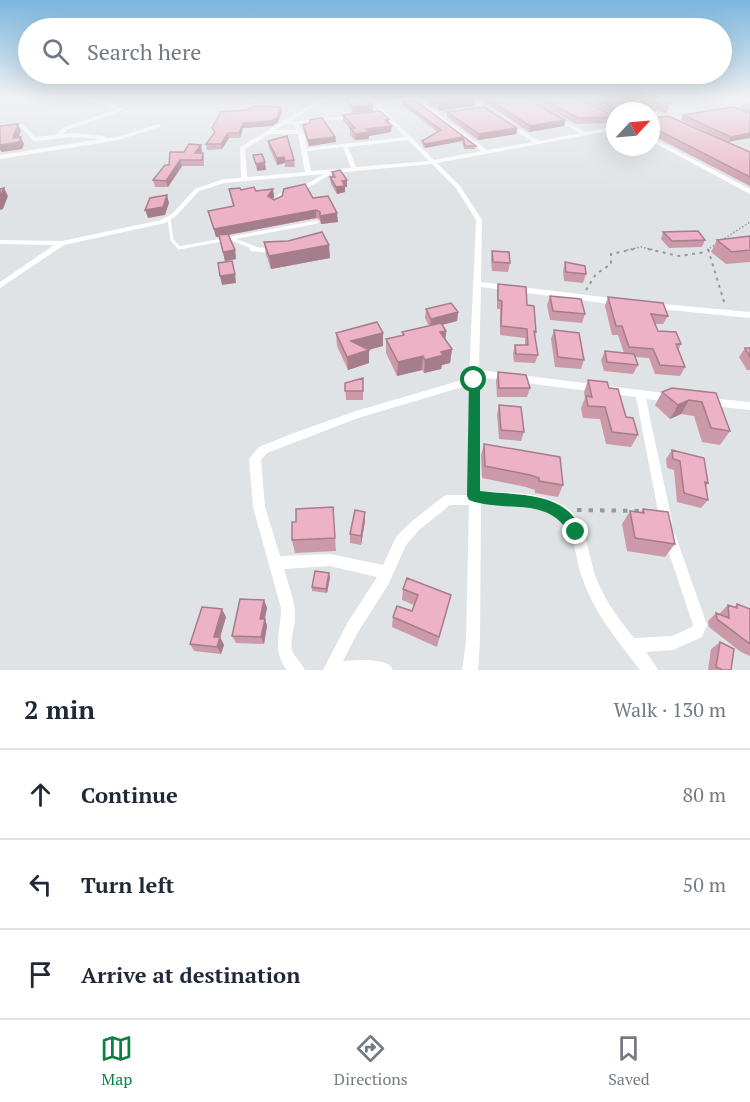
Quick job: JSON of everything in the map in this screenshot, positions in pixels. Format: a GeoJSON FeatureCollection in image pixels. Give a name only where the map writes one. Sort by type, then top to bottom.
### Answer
{"type":"FeatureCollection","features":[{"type":"Feature","properties":{"kind":"street"},"geometry":{"type":"LineString","coordinates":[[26,129],[34,139],[82,135],[112,139]]}},
{"type":"Feature","properties":{"kind":"street"},"geometry":{"type":"LineString","coordinates":[[60,136],[64,129]]}},
{"type":"Feature","properties":{"kind":"street"},"geometry":{"type":"LineString","coordinates":[[0,157],[112,139],[147,129]]}},
{"type":"Feature","properties":{"kind":"street"},"geometry":{"type":"LineString","coordinates":[[244,179],[242,148],[271,129]]}},
{"type":"Feature","properties":{"kind":"street"},"geometry":{"type":"LineString","coordinates":[[402,129],[458,187],[479,220],[472,668]]}},
{"type":"Feature","properties":{"kind":"street"},"geometry":{"type":"LineString","coordinates":[[450,129],[465,145],[470,156]]}},
{"type":"Feature","properties":{"kind":"street"},"geometry":{"type":"LineString","coordinates":[[520,129],[539,142]]}},
{"type":"Feature","properties":{"kind":"street"},"geometry":{"type":"LineString","coordinates":[[578,129],[586,134]]}},
{"type":"Feature","properties":{"kind":"street"},"geometry":{"type":"LineString","coordinates":[[0,242],[62,243],[170,219],[196,190],[217,183],[434,162],[606,130]]}},
{"type":"Feature","properties":{"kind":"street"},"geometry":{"type":"LineString","coordinates":[[267,132],[299,132],[308,174]]}},
{"type":"Feature","properties":{"kind":"street"},"geometry":{"type":"LineString","coordinates":[[304,150],[411,138]]}},
{"type":"Feature","properties":{"kind":"street"},"geometry":{"type":"LineString","coordinates":[[660,144],[750,192]]}},
{"type":"Feature","properties":{"kind":"street"},"geometry":{"type":"LineString","coordinates":[[465,145],[487,153]]}},
{"type":"Feature","properties":{"kind":"street"},"geometry":{"type":"LineString","coordinates":[[345,146],[354,169]]}},
{"type":"Feature","properties":{"kind":"street"},"geometry":{"type":"LineString","coordinates":[[274,204],[280,201],[279,197],[282,194],[300,190],[332,171]]}},
{"type":"Feature","properties":{"kind":"street"},"geometry":{"type":"LineString","coordinates":[[0,286],[62,243]]}},
{"type":"Feature","properties":{"kind":"street"},"geometry":{"type":"LineString","coordinates":[[478,284],[629,303]]}},
{"type":"Feature","properties":{"kind":"street"},"geometry":{"type":"LineString","coordinates":[[640,304],[750,315]]}},
{"type":"Feature","properties":{"kind":"street"},"geometry":{"type":"LineString","coordinates":[[297,670],[285,657],[283,649],[290,621],[288,608],[259,507],[255,459],[262,450],[356,415],[475,377],[750,406]]}},
{"type":"Feature","properties":{"kind":"street"},"geometry":{"type":"LineString","coordinates":[[632,646],[673,643],[697,632],[700,625],[673,552],[640,394]]}},
{"type":"Feature","properties":{"kind":"street"},"geometry":{"type":"LineString","coordinates":[[332,670],[401,541],[430,513],[448,500],[474,498],[539,503],[561,510],[569,518],[576,532],[588,577],[599,603],[650,670]]}},
{"type":"Feature","properties":{"kind":"street"},"geometry":{"type":"LineString","coordinates":[[275,563],[330,560],[386,572]]}},
{"type":"Feature","properties":{"kind":"street"},"geometry":{"type":"LineString","coordinates":[[332,670],[363,667],[385,670]]}},
{"type":"Feature","properties":{"kind":"lane"},"geometry":{"type":"LineString","coordinates":[[170,219],[172,240],[179,248],[317,222]]}},
{"type":"Feature","properties":{"kind":"lane"},"geometry":{"type":"LineString","coordinates":[[232,239],[250,250],[259,251],[277,251],[316,242]]}},
{"type":"Feature","properties":{"kind":"path"},"geometry":{"type":"LineString","coordinates":[[581,298],[597,274],[611,264],[611,254],[642,247],[675,255],[706,252],[711,246],[750,222]]}},
{"type":"Feature","properties":{"kind":"path"},"geometry":{"type":"LineString","coordinates":[[706,252],[712,260],[721,294],[729,313]]}},
{"type":"Feature","properties":{"kind":"path"},"geometry":{"type":"LineString","coordinates":[[561,510],[649,511],[664,508]]}},
{"type":"Feature","properties":{"kind":"building"},"geometry":{"type":"Polygon","coordinates":[[[0,129],[16,129],[13,138],[21,137],[19,142],[0,145],[0,129]]]}},
{"type":"Feature","properties":{"kind":"building"},"geometry":{"type":"Polygon","coordinates":[[[213,129],[240,129],[239,133],[228,133],[221,144],[206,144],[215,132],[213,129]]]}},
{"type":"Feature","properties":{"kind":"building"},"geometry":{"type":"Polygon","coordinates":[[[304,129],[330,129],[335,137],[308,140],[304,129]]]}},
{"type":"Feature","properties":{"kind":"building"},"geometry":{"type":"Polygon","coordinates":[[[351,129],[366,129],[369,132],[355,134],[351,129]]]}},
{"type":"Feature","properties":{"kind":"building"},"geometry":{"type":"Polygon","coordinates":[[[454,129],[476,146],[465,146],[463,137],[425,144],[422,141],[441,130],[454,129]]]}},
{"type":"Feature","properties":{"kind":"building"},"geometry":{"type":"Polygon","coordinates":[[[472,129],[509,129],[479,134],[472,129]]]}},
{"type":"Feature","properties":{"kind":"building"},"geometry":{"type":"Polygon","coordinates":[[[660,129],[698,129],[750,152],[750,177],[660,129]]]}},
{"type":"Feature","properties":{"kind":"building"},"geometry":{"type":"Polygon","coordinates":[[[714,129],[750,129],[750,133],[731,137],[714,129]]]}},
{"type":"Feature","properties":{"kind":"building"},"geometry":{"type":"Polygon","coordinates":[[[287,136],[294,160],[285,161],[284,157],[277,158],[268,141],[287,136]]]}},
{"type":"Feature","properties":{"kind":"building"},"geometry":{"type":"Polygon","coordinates":[[[189,144],[201,145],[195,153],[203,153],[202,160],[180,160],[166,181],[153,180],[165,165],[169,165],[170,152],[184,152],[189,144]]]}},
{"type":"Feature","properties":{"kind":"building"},"geometry":{"type":"Polygon","coordinates":[[[262,154],[265,162],[256,164],[253,155],[262,154]]]}},
{"type":"Feature","properties":{"kind":"building"},"geometry":{"type":"Polygon","coordinates":[[[340,170],[347,180],[342,181],[345,186],[336,187],[330,177],[335,177],[332,172],[340,170]]]}},
{"type":"Feature","properties":{"kind":"building"},"geometry":{"type":"Polygon","coordinates":[[[305,184],[313,198],[328,196],[337,213],[320,216],[320,212],[316,210],[214,229],[208,211],[234,206],[229,189],[240,188],[241,190],[254,187],[256,191],[273,189],[268,196],[274,200],[282,196],[284,189],[305,184]]]}},
{"type":"Feature","properties":{"kind":"building"},"geometry":{"type":"Polygon","coordinates":[[[167,195],[163,207],[145,210],[150,198],[167,195]]]}},
{"type":"Feature","properties":{"kind":"building"},"geometry":{"type":"Polygon","coordinates":[[[698,231],[705,240],[672,241],[663,232],[698,231]]]}},
{"type":"Feature","properties":{"kind":"building"},"geometry":{"type":"Polygon","coordinates":[[[322,232],[329,245],[269,256],[264,242],[288,241],[322,232]]]}},
{"type":"Feature","properties":{"kind":"building"},"geometry":{"type":"Polygon","coordinates":[[[228,234],[235,250],[223,252],[219,235],[228,234]]]}},
{"type":"Feature","properties":{"kind":"building"},"geometry":{"type":"Polygon","coordinates":[[[750,236],[750,250],[732,252],[717,240],[750,236]]]}},
{"type":"Feature","properties":{"kind":"building"},"geometry":{"type":"Polygon","coordinates":[[[492,251],[509,252],[510,263],[493,262],[492,251]]]}},
{"type":"Feature","properties":{"kind":"building"},"geometry":{"type":"Polygon","coordinates":[[[232,261],[235,274],[220,276],[218,263],[232,261]]]}},
{"type":"Feature","properties":{"kind":"building"},"geometry":{"type":"Polygon","coordinates":[[[565,262],[585,266],[586,274],[566,272],[565,262]]]}},
{"type":"Feature","properties":{"kind":"building"},"geometry":{"type":"Polygon","coordinates":[[[498,284],[526,287],[527,305],[534,306],[536,332],[534,331],[538,355],[516,354],[515,345],[528,345],[527,329],[501,326],[502,301],[498,300],[498,284]]]}},
{"type":"Feature","properties":{"kind":"building"},"geometry":{"type":"Polygon","coordinates":[[[550,296],[581,299],[585,314],[553,311],[550,296]]]}},
{"type":"Feature","properties":{"kind":"building"},"geometry":{"type":"Polygon","coordinates":[[[608,297],[663,303],[668,316],[651,314],[658,331],[676,332],[681,344],[676,344],[685,367],[660,365],[653,349],[629,347],[622,326],[616,326],[608,297]]]}},
{"type":"Feature","properties":{"kind":"building"},"geometry":{"type":"Polygon","coordinates":[[[451,303],[458,312],[431,319],[426,309],[451,303]]]}},
{"type":"Feature","properties":{"kind":"building"},"geometry":{"type":"Polygon","coordinates":[[[377,322],[383,333],[351,341],[369,350],[347,357],[336,333],[377,322]]]}},
{"type":"Feature","properties":{"kind":"building"},"geometry":{"type":"Polygon","coordinates":[[[441,323],[446,331],[440,332],[452,349],[441,352],[443,355],[425,360],[423,356],[398,362],[386,339],[404,335],[402,332],[441,323]]]}},
{"type":"Feature","properties":{"kind":"building"},"geometry":{"type":"Polygon","coordinates":[[[554,330],[579,333],[584,360],[558,357],[554,330]]]}},
{"type":"Feature","properties":{"kind":"building"},"geometry":{"type":"Polygon","coordinates":[[[605,351],[634,354],[638,365],[607,362],[605,351]]]}},
{"type":"Feature","properties":{"kind":"building"},"geometry":{"type":"Polygon","coordinates":[[[498,372],[526,375],[530,388],[499,388],[498,372]]]}},
{"type":"Feature","properties":{"kind":"building"},"geometry":{"type":"Polygon","coordinates":[[[363,378],[363,391],[345,391],[345,383],[363,378]]]}},
{"type":"Feature","properties":{"kind":"building"},"geometry":{"type":"Polygon","coordinates":[[[588,380],[607,382],[609,388],[618,389],[626,417],[633,418],[638,435],[612,432],[605,407],[588,406],[586,396],[592,397],[588,380]]]}},
{"type":"Feature","properties":{"kind":"building"},"geometry":{"type":"Polygon","coordinates":[[[672,388],[716,393],[730,431],[711,428],[702,402],[689,400],[678,405],[662,392],[672,388]]]}},
{"type":"Feature","properties":{"kind":"building"},"geometry":{"type":"Polygon","coordinates":[[[499,405],[521,407],[524,432],[501,430],[499,405]]]}},
{"type":"Feature","properties":{"kind":"building"},"geometry":{"type":"Polygon","coordinates":[[[484,444],[560,457],[563,485],[539,481],[539,478],[530,475],[485,466],[484,444]]]}},
{"type":"Feature","properties":{"kind":"building"},"geometry":{"type":"Polygon","coordinates":[[[672,450],[704,458],[708,500],[684,493],[680,461],[673,459],[672,450]]]}},
{"type":"Feature","properties":{"kind":"building"},"geometry":{"type":"Polygon","coordinates":[[[333,507],[335,538],[292,540],[292,522],[296,522],[296,509],[333,507]]]}},
{"type":"Feature","properties":{"kind":"building"},"geometry":{"type":"Polygon","coordinates":[[[643,509],[668,512],[675,544],[635,538],[630,511],[644,513],[643,509]]]}},
{"type":"Feature","properties":{"kind":"building"},"geometry":{"type":"Polygon","coordinates":[[[355,510],[365,512],[361,536],[350,534],[355,510]]]}},
{"type":"Feature","properties":{"kind":"building"},"geometry":{"type":"Polygon","coordinates":[[[315,571],[329,573],[326,589],[312,587],[315,571]]]}},
{"type":"Feature","properties":{"kind":"building"},"geometry":{"type":"Polygon","coordinates":[[[407,578],[451,595],[439,637],[393,617],[397,606],[412,611],[418,595],[403,589],[407,578]]]}},
{"type":"Feature","properties":{"kind":"building"},"geometry":{"type":"Polygon","coordinates":[[[240,599],[264,600],[260,619],[265,619],[261,637],[232,636],[240,599]]]}},
{"type":"Feature","properties":{"kind":"building"},"geometry":{"type":"Polygon","coordinates":[[[737,604],[750,609],[750,644],[717,619],[716,613],[729,618],[728,605],[737,608],[737,604]]]}},
{"type":"Feature","properties":{"kind":"building"},"geometry":{"type":"Polygon","coordinates":[[[202,607],[222,609],[214,637],[220,637],[217,647],[190,644],[202,607]]]}},
{"type":"Feature","properties":{"kind":"building"},"geometry":{"type":"Polygon","coordinates":[[[720,642],[734,649],[731,670],[716,667],[720,642]]]}},
{"type":"Feature","properties":{"kind":"route"},"geometry":{"type":"LineString","coordinates":[[474,380],[474,496],[550,505],[561,510],[569,518],[576,532]]}}]}
